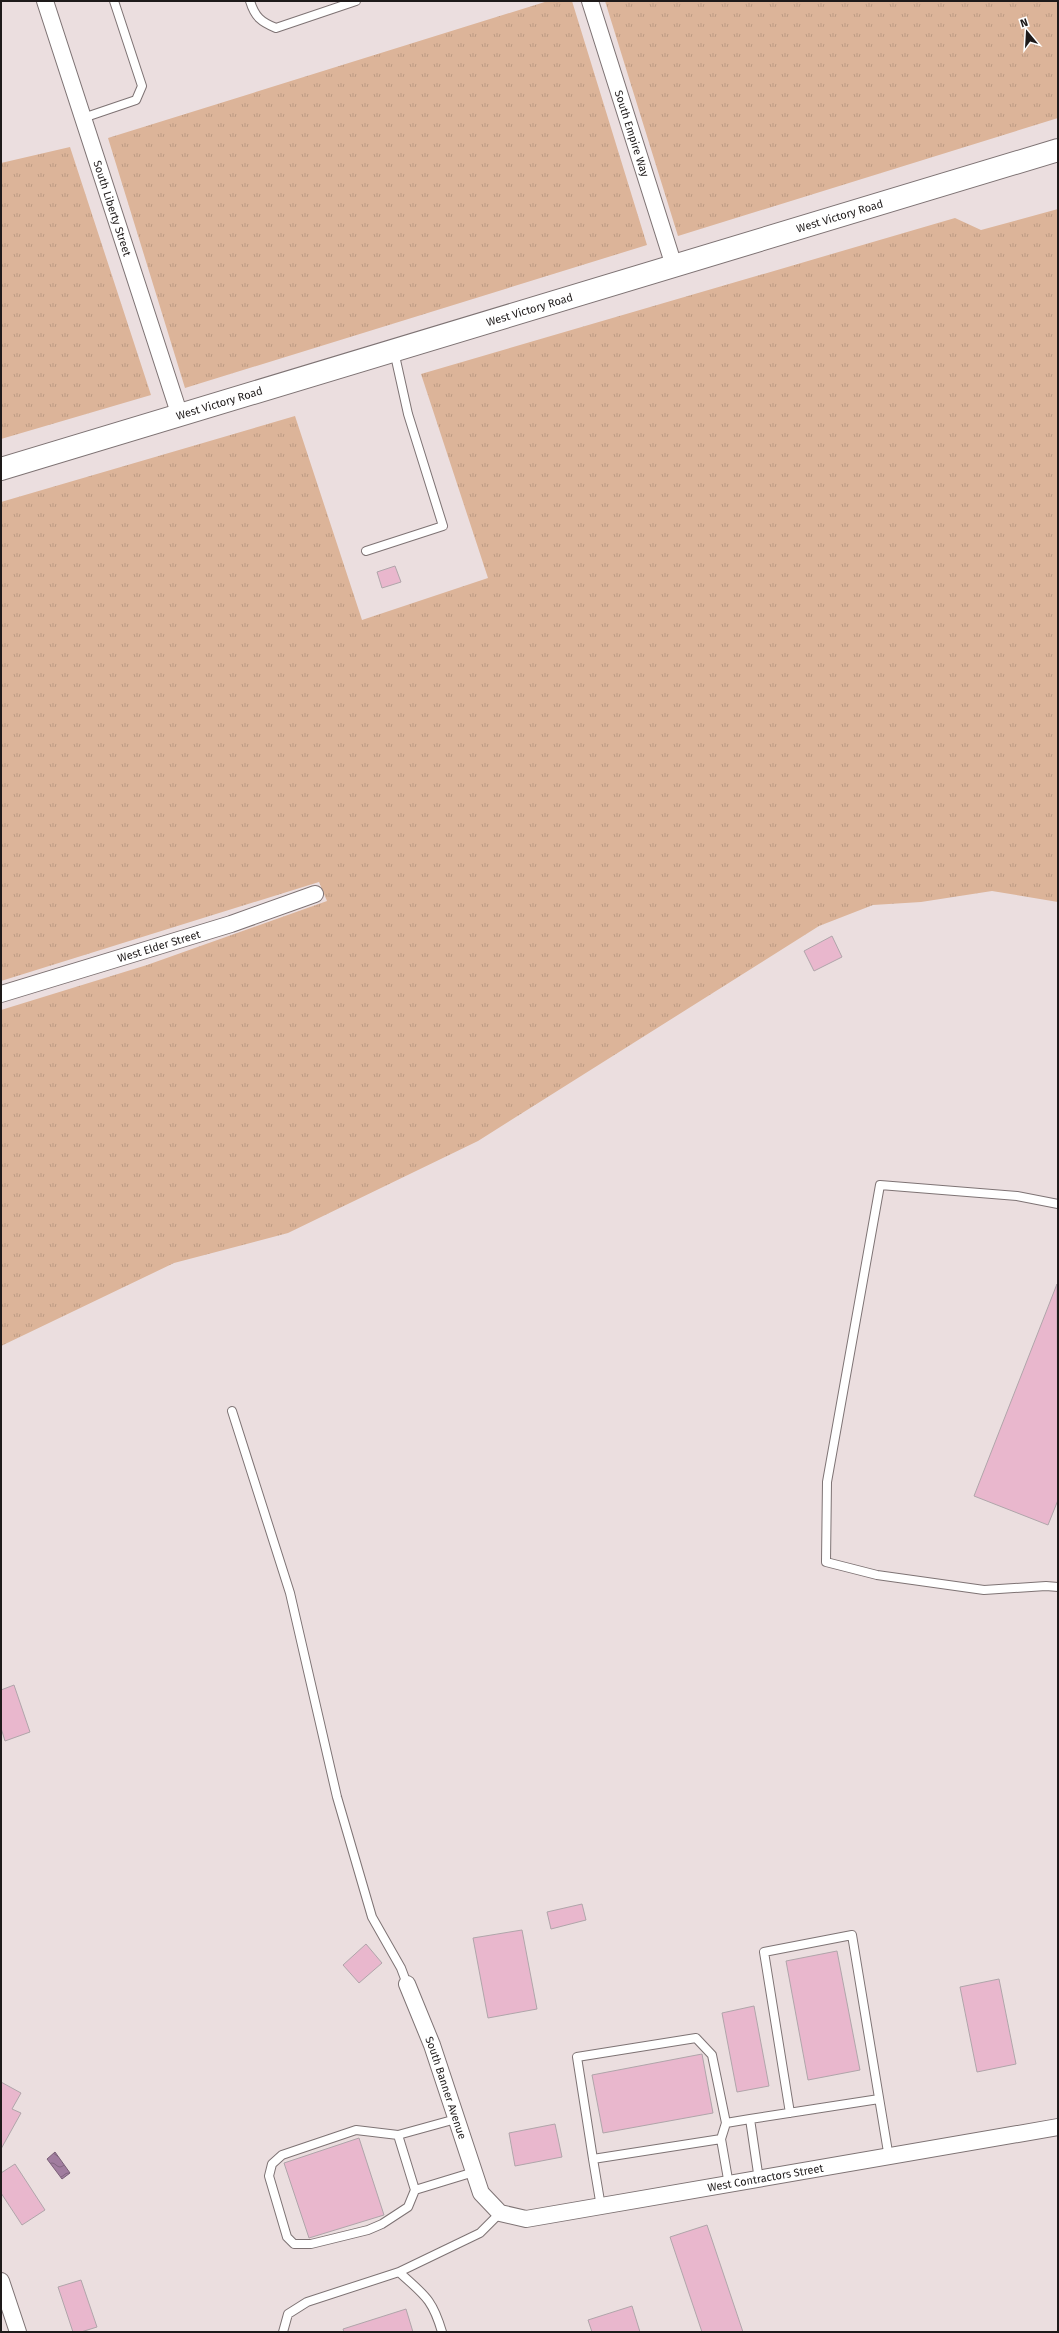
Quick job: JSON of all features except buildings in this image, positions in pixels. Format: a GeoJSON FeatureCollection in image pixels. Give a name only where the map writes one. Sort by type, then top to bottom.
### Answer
{"type":"FeatureCollection","features":[{"type":"Feature","properties":{"kind":"main road","name":"West Victory Road"},"geometry":{"type":"LineString","coordinates":[[1,469],[394,352],[1058,150]]}},
{"type":"Feature","properties":{"kind":"street","name":"South Liberty Street"},"geometry":{"type":"LineString","coordinates":[[45,1],[180,416]]}},
{"type":"Feature","properties":{"kind":"street","name":"South Empire Way"},"geometry":{"type":"LineString","coordinates":[[590,1],[674,266]]}},
{"type":"Feature","properties":{"kind":"street","name":"West Elder Street"},"geometry":{"type":"LineString","coordinates":[[1,994],[231,924],[315,894]]}},
{"type":"Feature","properties":{"kind":"street","name":"South Banner Avenue"},"geometry":{"type":"LineString","coordinates":[[407,1984],[432,2045],[480,2193]]}},
{"type":"Feature","properties":{"kind":"street","name":"West Contractors Street"},"geometry":{"type":"LineString","coordinates":[[480,2193],[500,2213],[526,2220],[889,2158],[1058,2127]]}},
{"type":"Feature","properties":{"kind":"street"},"geometry":{"type":"LineString","coordinates":[[1,2281],[18,2332]]}},
{"type":"Feature","properties":{"kind":"lane"},"geometry":{"type":"LineString","coordinates":[[83,118],[136,100],[142,86],[114,1]]}},
{"type":"Feature","properties":{"kind":"lane"},"geometry":{"type":"LineString","coordinates":[[250,1],[254,13],[262,23],[276,28],[356,1]]}},
{"type":"Feature","properties":{"kind":"lane"},"geometry":{"type":"LineString","coordinates":[[366,551],[443,526],[408,414],[394,352]]}},
{"type":"Feature","properties":{"kind":"lane"},"geometry":{"type":"LineString","coordinates":[[1058,1204],[1017,1196],[880,1185],[827,1482],[826,1562],[877,1576],[984,1590],[1046,1586],[1058,1587]]}},
{"type":"Feature","properties":{"kind":"lane"},"geometry":{"type":"LineString","coordinates":[[232,1411],[290,1593],[337,1797],[372,1917],[401,1968],[407,1984]]}},
{"type":"Feature","properties":{"kind":"lane"},"geometry":{"type":"LineString","coordinates":[[790,2112],[764,1952],[852,1935],[889,2158]]}},
{"type":"Feature","properties":{"kind":"lane"},"geometry":{"type":"LineString","coordinates":[[601,2207],[577,2057],[696,2038],[712,2055],[726,2123],[721,2139],[730,2185]]}},
{"type":"Feature","properties":{"kind":"lane"},"geometry":{"type":"LineString","coordinates":[[726,2123],[879,2099]]}},
{"type":"Feature","properties":{"kind":"lane"},"geometry":{"type":"LineString","coordinates":[[398,2135],[415,2190],[408,2207],[382,2224],[368,2230],[311,2244],[294,2244],[287,2237],[269,2176],[272,2164],[282,2155],[356,2130],[398,2135],[456,2119]]}},
{"type":"Feature","properties":{"kind":"lane"},"geometry":{"type":"LineString","coordinates":[[750,2119],[759,2180]]}},
{"type":"Feature","properties":{"kind":"lane"},"geometry":{"type":"LineString","coordinates":[[593,2159],[721,2139]]}},
{"type":"Feature","properties":{"kind":"lane"},"geometry":{"type":"LineString","coordinates":[[415,2190],[474,2172]]}},
{"type":"Feature","properties":{"kind":"lane"},"geometry":{"type":"LineString","coordinates":[[283,2332],[284,2323],[288,2314],[307,2302],[399,2272],[480,2233],[500,2213]]}},
{"type":"Feature","properties":{"kind":"lane"},"geometry":{"type":"LineString","coordinates":[[399,2272],[429,2298],[436,2310],[442,2332]]}},
{"type":"Feature","properties":{"kind":"green space"},"geometry":{"type":"Polygon","coordinates":[[[548,1],[572,1],[647,245],[185,388],[108,138],[548,1]]]}},
{"type":"Feature","properties":{"kind":"green space"},"geometry":{"type":"Polygon","coordinates":[[[605,1],[1058,1],[1058,118],[678,236],[605,1]]]}},
{"type":"Feature","properties":{"kind":"green space"},"geometry":{"type":"Polygon","coordinates":[[[70,147],[151,395],[1,439],[1,163],[70,147]]]}},
{"type":"Feature","properties":{"kind":"green space"},"geometry":{"type":"Polygon","coordinates":[[[1058,209],[1058,902],[992,891],[921,902],[873,905],[819,926],[478,1141],[288,1233],[174,1263],[1,1346],[1,1010],[147,965],[327,901],[319,882],[1,981],[1,502],[295,416],[362,620],[488,578],[421,374],[955,218],[981,230],[1058,209]]]}},
{"type":"Feature","properties":{"kind":"water"},"geometry":{"type":"Polygon","coordinates":[[[55,2152],[70,2173],[62,2179],[47,2159],[55,2152]]]}}]}
